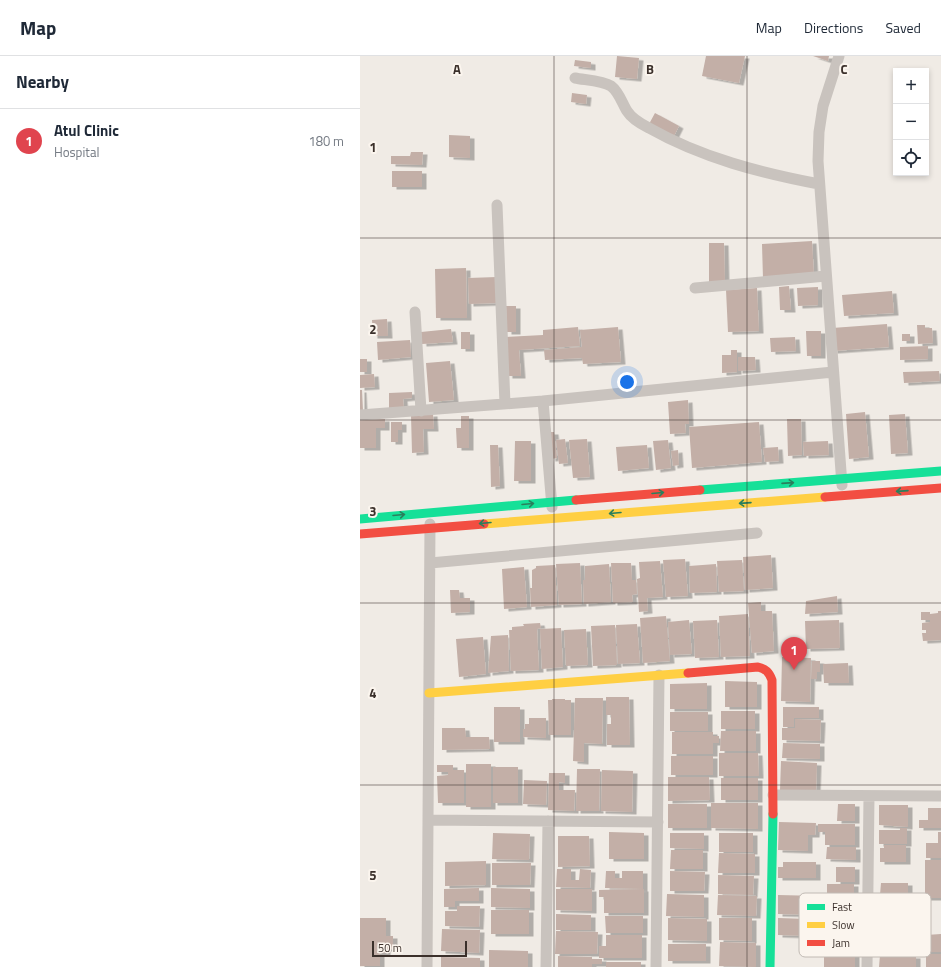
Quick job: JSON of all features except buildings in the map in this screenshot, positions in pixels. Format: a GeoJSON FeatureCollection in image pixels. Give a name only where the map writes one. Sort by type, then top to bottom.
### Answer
{"type":"FeatureCollection","features":[{"type":"Feature","properties":{"kind":"main road"},"geometry":{"type":"LineString","coordinates":[[360,518],[941,472]]}},
{"type":"Feature","properties":{"kind":"main road"},"geometry":{"type":"LineString","coordinates":[[360,534],[941,488]]}},
{"type":"Feature","properties":{"kind":"main road"},"geometry":{"type":"LineString","coordinates":[[429,693],[758,667],[765,668],[769,672],[772,680],[773,795],[770,967]]}},
{"type":"Feature","properties":{"kind":"street"},"geometry":{"type":"LineString","coordinates":[[839,56],[823,106],[819,132],[818,161],[842,495]]}},
{"type":"Feature","properties":{"kind":"street"},"geometry":{"type":"LineString","coordinates":[[575,78],[611,86],[618,93],[628,113],[635,120],[665,137],[734,164],[783,177],[820,184]]}},
{"type":"Feature","properties":{"kind":"street"},"geometry":{"type":"LineString","coordinates":[[497,205],[505,404]]}},
{"type":"Feature","properties":{"kind":"street"},"geometry":{"type":"LineString","coordinates":[[695,288],[826,276]]}},
{"type":"Feature","properties":{"kind":"street"},"geometry":{"type":"LineString","coordinates":[[415,312],[421,411]]}},
{"type":"Feature","properties":{"kind":"street"},"geometry":{"type":"LineString","coordinates":[[360,415],[543,401],[833,372]]}},
{"type":"Feature","properties":{"kind":"street"},"geometry":{"type":"LineString","coordinates":[[543,401],[553,518]]}},
{"type":"Feature","properties":{"kind":"street"},"geometry":{"type":"LineString","coordinates":[[427,967],[430,513]]}},
{"type":"Feature","properties":{"kind":"street"},"geometry":{"type":"LineString","coordinates":[[430,563],[757,533]]}},
{"type":"Feature","properties":{"kind":"street"},"geometry":{"type":"LineString","coordinates":[[656,967],[659,675]]}},
{"type":"Feature","properties":{"kind":"street"},"geometry":{"type":"LineString","coordinates":[[773,795],[941,796]]}},
{"type":"Feature","properties":{"kind":"street"},"geometry":{"type":"LineString","coordinates":[[868,893],[869,796]]}},
{"type":"Feature","properties":{"kind":"street"},"geometry":{"type":"LineString","coordinates":[[428,820],[658,822]]}},
{"type":"Feature","properties":{"kind":"street"},"geometry":{"type":"LineString","coordinates":[[546,967],[548,821]]}},
{"type":"Feature","properties":{"kind":"street"},"geometry":{"type":"LineString","coordinates":[[867,957],[867,967]]}},
{"type":"Feature","properties":{"kind":"traffic: fast"},"geometry":{"type":"LineString","coordinates":[[700,490],[941,471]]}},
{"type":"Feature","properties":{"kind":"traffic: fast"},"geometry":{"type":"LineString","coordinates":[[360,519],[576,500]]}},
{"type":"Feature","properties":{"kind":"traffic: fast"},"geometry":{"type":"LineString","coordinates":[[770,967],[773,814]]}},
{"type":"Feature","properties":{"kind":"traffic: slow"},"geometry":{"type":"LineString","coordinates":[[484,524],[825,497]]}},
{"type":"Feature","properties":{"kind":"traffic: slow"},"geometry":{"type":"LineString","coordinates":[[429,693],[688,673]]}},
{"type":"Feature","properties":{"kind":"traffic: jam"},"geometry":{"type":"LineString","coordinates":[[825,497],[941,488]]}},
{"type":"Feature","properties":{"kind":"traffic: jam"},"geometry":{"type":"LineString","coordinates":[[576,500],[700,490]]}},
{"type":"Feature","properties":{"kind":"traffic: jam"},"geometry":{"type":"LineString","coordinates":[[360,534],[484,524]]}},
{"type":"Feature","properties":{"kind":"traffic: jam"},"geometry":{"type":"LineString","coordinates":[[688,673],[758,667],[767,671],[770,675],[772,680],[773,814]]}},
{"type":"Feature","properties":{"kind":"place","name":"Atul Clinic"},"geometry":{"type":"Point","coordinates":[794,670]}}]}
